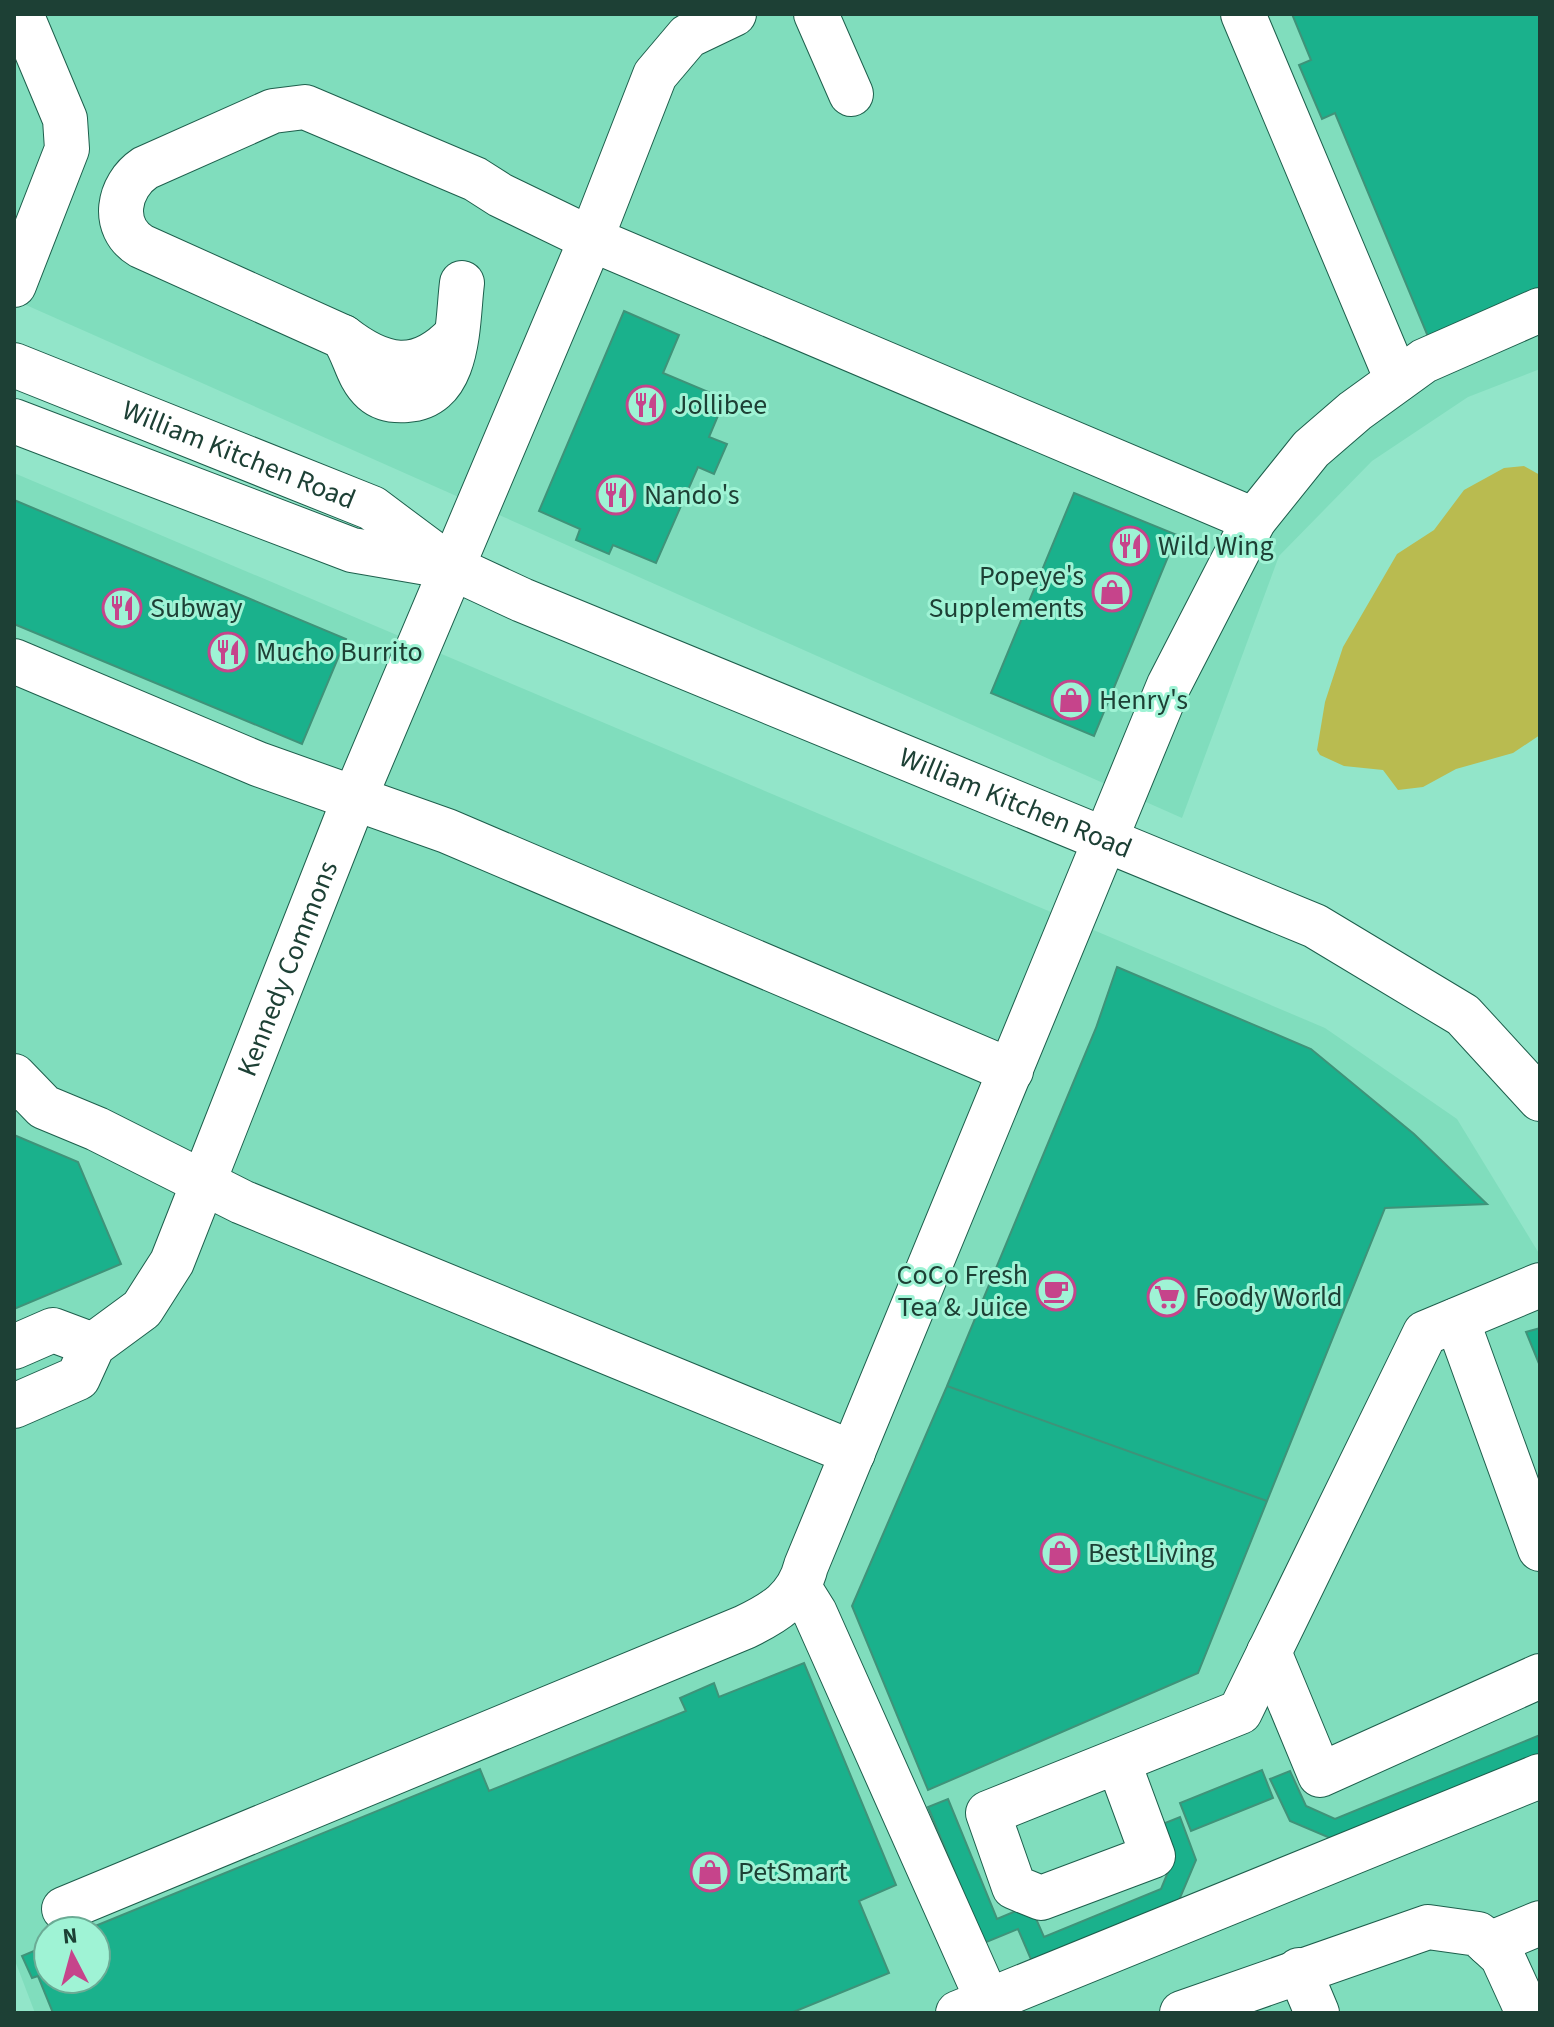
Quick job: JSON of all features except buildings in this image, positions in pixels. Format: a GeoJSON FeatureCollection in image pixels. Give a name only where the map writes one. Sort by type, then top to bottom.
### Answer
{"type":"FeatureCollection","features":[{"type":"Feature","properties":{"kind":"street"},"geometry":{"type":"LineString","coordinates":[[14,285],[67,149],[65,119],[21,14]]}},
{"type":"Feature","properties":{"kind":"street","name":"Kennedy Commons"},"geometry":{"type":"LineString","coordinates":[[14,1406],[78,1378],[93,1345],[133,1318],[159,1287],[205,1183],[355,797],[664,61],[688,36],[734,14]]}},
{"type":"Feature","properties":{"kind":"street"},"geometry":{"type":"LineString","coordinates":[[816,14],[851,94]]}},
{"type":"Feature","properties":{"kind":"street"},"geometry":{"type":"LineString","coordinates":[[1243,14],[1397,380]]}},
{"type":"Feature","properties":{"kind":"street"},"geometry":{"type":"LineString","coordinates":[[462,283],[452,362],[437,388],[416,399],[379,396],[371,390],[343,337],[132,241],[120,217],[130,183],[145,168],[273,111],[305,107],[475,179],[500,195],[591,239],[1254,520]]}},
{"type":"Feature","properties":{"kind":"street"},"geometry":{"type":"LineString","coordinates":[[64,1909],[745,1627],[773,1613],[800,1589],[1169,685],[1254,520],[1311,449],[1397,380],[1424,361],[1540,310]]}},
{"type":"Feature","properties":{"kind":"street","name":"William Kitchen Road"},"geometry":{"type":"LineString","coordinates":[[14,365],[372,508],[451,567]]}},
{"type":"Feature","properties":{"kind":"street","name":"William Kitchen Road"},"geometry":{"type":"LineString","coordinates":[[14,421],[352,550],[451,567],[1315,926],[1463,1015],[1540,1099]]}},
{"type":"Feature","properties":{"kind":"street"},"geometry":{"type":"LineString","coordinates":[[14,661],[258,764],[447,831],[1011,1071]]}},
{"type":"Feature","properties":{"kind":"street"},"geometry":{"type":"LineString","coordinates":[[14,1076],[44,1107],[97,1129],[256,1208],[853,1453]]}},
{"type":"Feature","properties":{"kind":"street"},"geometry":{"type":"LineString","coordinates":[[1118,1761],[1240,1712],[1425,1333],[1540,1285]]}},
{"type":"Feature","properties":{"kind":"street"},"geometry":{"type":"LineString","coordinates":[[1457,1320],[1540,1549]]}},
{"type":"Feature","properties":{"kind":"street"},"geometry":{"type":"LineString","coordinates":[[14,1347],[53,1330],[93,1345]]}},
{"type":"Feature","properties":{"kind":"street"},"geometry":{"type":"LineString","coordinates":[[800,1589],[815,1613],[973,2007],[1540,1776]]}},
{"type":"Feature","properties":{"kind":"street"},"geometry":{"type":"LineString","coordinates":[[1269,1652],[1320,1775],[1540,1676]]}},
{"type":"Feature","properties":{"kind":"street"},"geometry":{"type":"LineString","coordinates":[[1489,1944],[1540,1923]]}},
{"type":"Feature","properties":{"kind":"street"},"geometry":{"type":"LineString","coordinates":[[1182,2013],[1428,1927],[1478,1934],[1502,1956],[1528,2013]]}},
{"type":"Feature","properties":{"kind":"street"},"geometry":{"type":"LineString","coordinates":[[1299,1970],[1317,2013]]}},
{"type":"Feature","properties":{"kind":"shaded area"},"geometry":{"type":"Polygon","coordinates":[[[14,14],[1540,14],[1540,369],[1468,397],[1372,461],[1279,556],[1182,818],[26,305],[14,305],[14,14]]]}},
{"type":"Feature","properties":{"kind":"shaded area"},"geometry":{"type":"Polygon","coordinates":[[[1524,466],[1540,475],[1540,735],[1513,753],[1456,769],[1423,787],[1398,790],[1383,770],[1344,766],[1320,755],[1317,750],[1325,702],[1343,647],[1397,554],[1434,530],[1464,490],[1504,468],[1524,466]]]}},
{"type":"Feature","properties":{"kind":"shaded area"},"geometry":{"type":"Polygon","coordinates":[[[14,473],[1325,1028],[1457,1119],[1540,1255],[1540,2013],[35,2013],[14,1958],[14,473]]]}},
{"type":"Feature","properties":{"kind":"place","name":"Jollibee"},"geometry":{"type":"Point","coordinates":[646,405]}},
{"type":"Feature","properties":{"kind":"place","name":"Nando's"},"geometry":{"type":"Point","coordinates":[616,495]}},
{"type":"Feature","properties":{"kind":"place","name":"Wild Wing"},"geometry":{"type":"Point","coordinates":[1130,546]}},
{"type":"Feature","properties":{"kind":"place","name":"Popeye's Supplements"},"geometry":{"type":"Point","coordinates":[1112,592]}},
{"type":"Feature","properties":{"kind":"place","name":"Subway"},"geometry":{"type":"Point","coordinates":[122,608]}},
{"type":"Feature","properties":{"kind":"place","name":"Mucho Burrito"},"geometry":{"type":"Point","coordinates":[228,652]}},
{"type":"Feature","properties":{"kind":"place","name":"Henry's"},"geometry":{"type":"Point","coordinates":[1071,700]}},
{"type":"Feature","properties":{"kind":"place","name":"CoCo Fresh Tea & Juice"},"geometry":{"type":"Point","coordinates":[1056,1291]}},
{"type":"Feature","properties":{"kind":"place","name":"Foody World"},"geometry":{"type":"Point","coordinates":[1167,1297]}},
{"type":"Feature","properties":{"kind":"place","name":"Best Living"},"geometry":{"type":"Point","coordinates":[1060,1553]}},
{"type":"Feature","properties":{"kind":"place","name":"PetSmart"},"geometry":{"type":"Point","coordinates":[710,1872]}}]}
